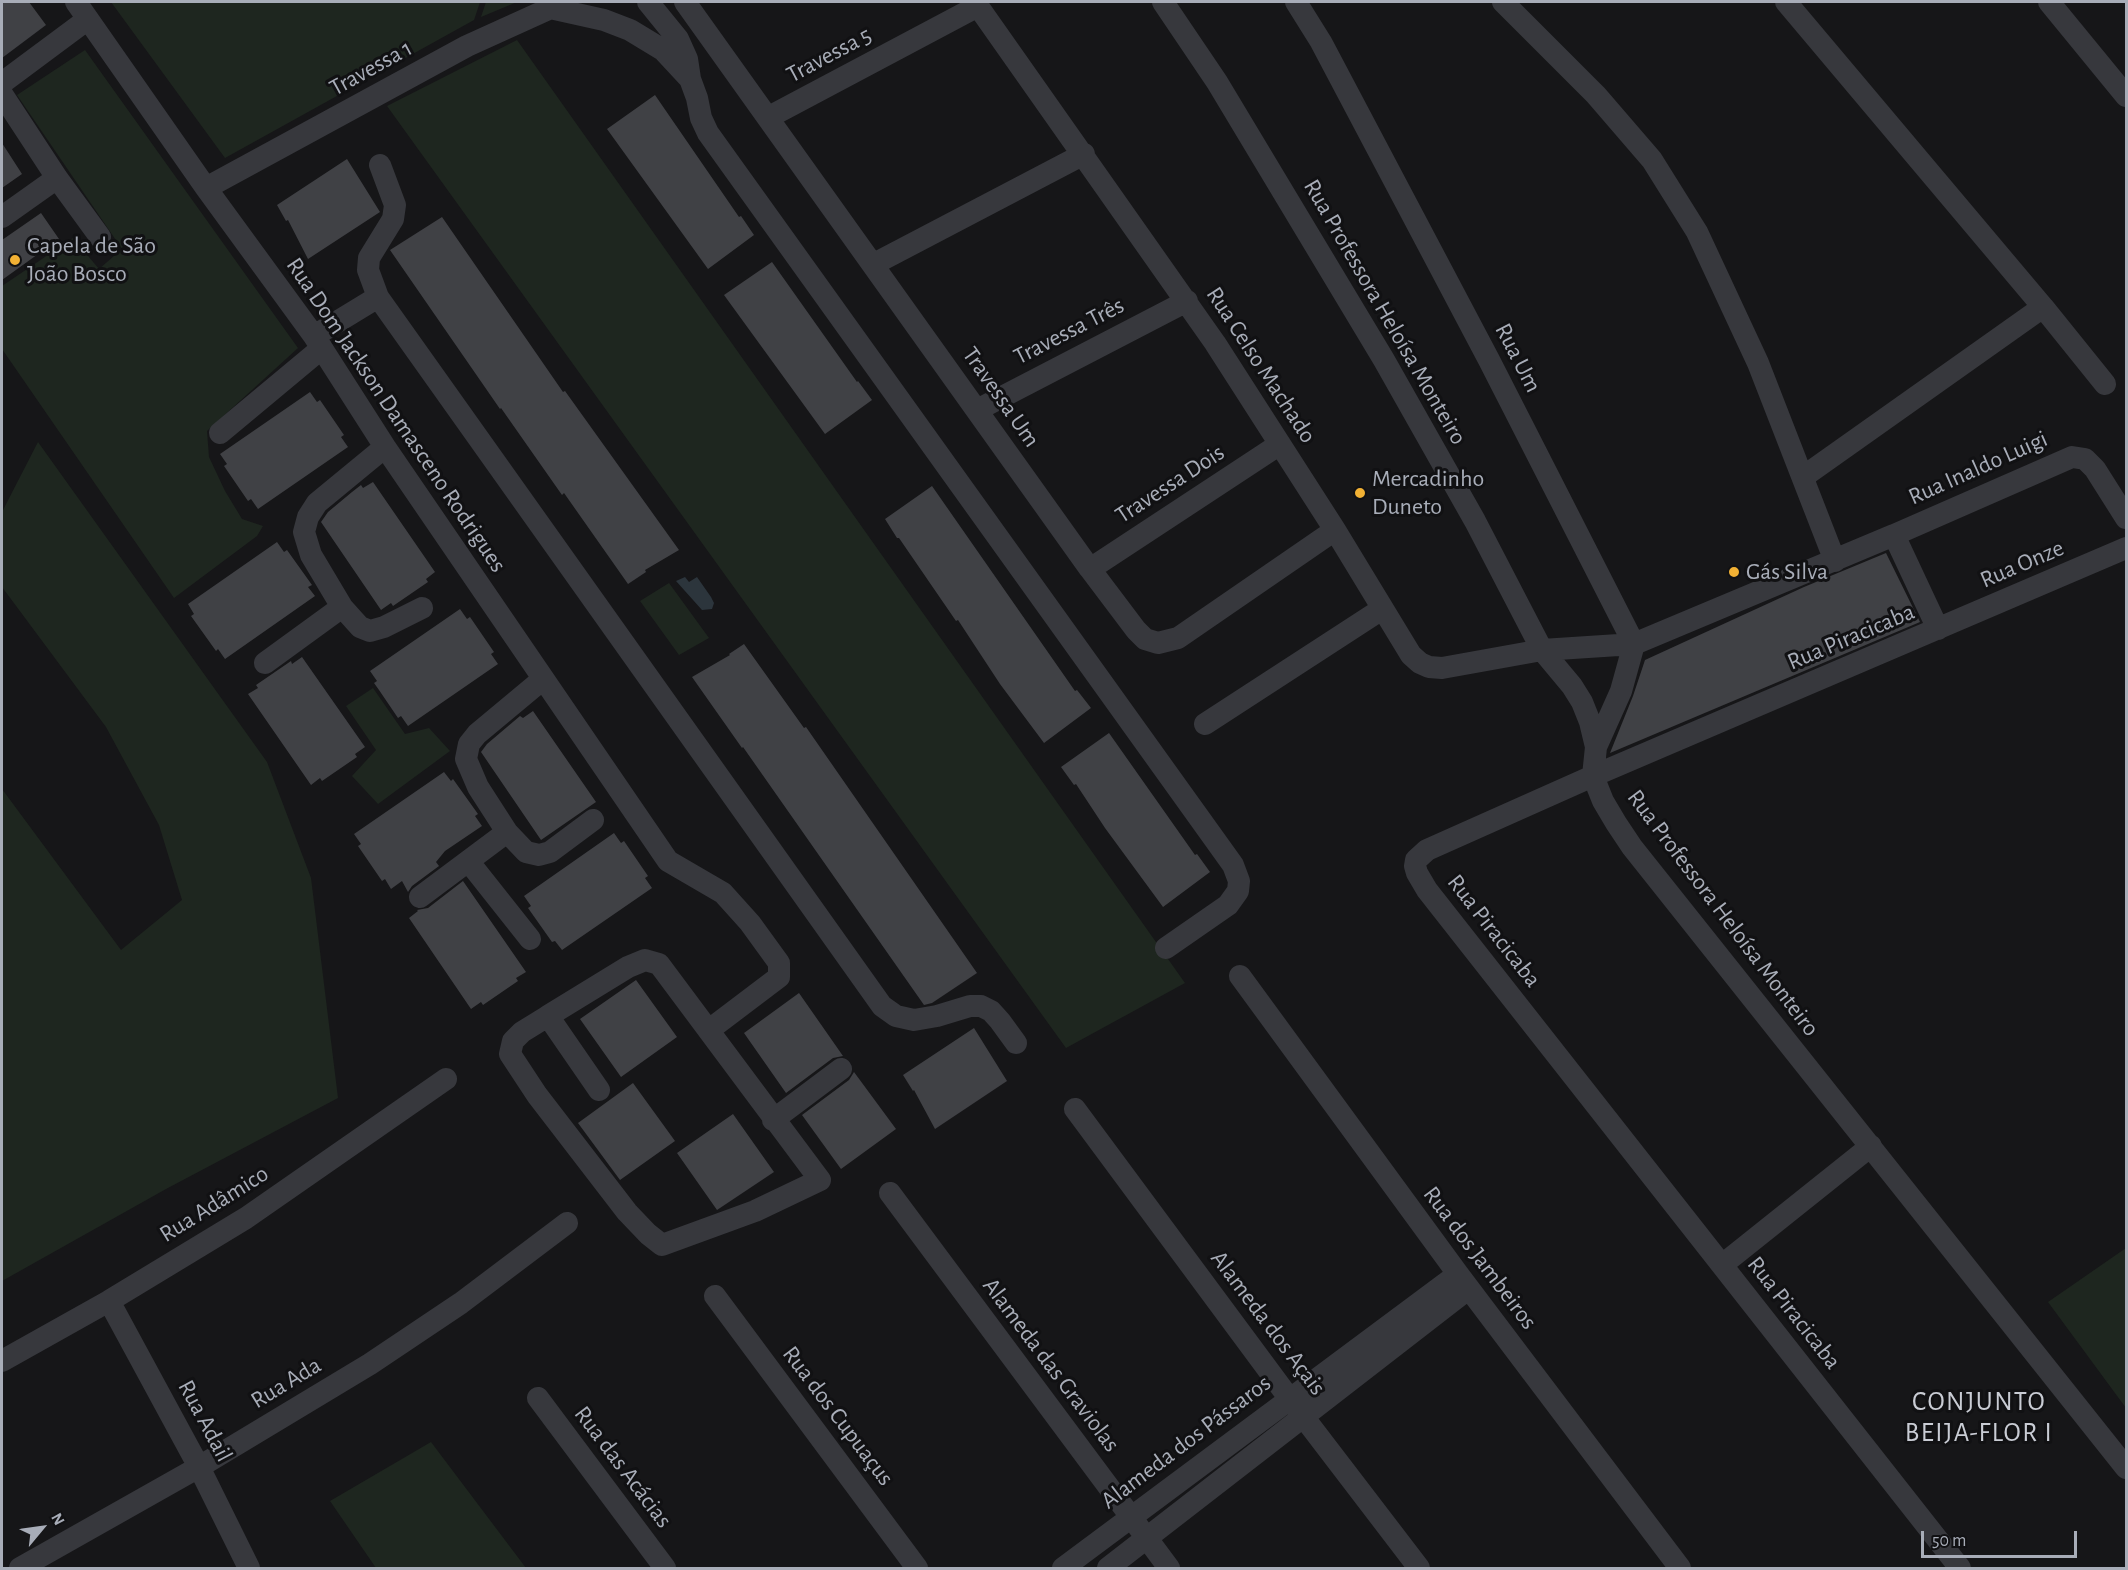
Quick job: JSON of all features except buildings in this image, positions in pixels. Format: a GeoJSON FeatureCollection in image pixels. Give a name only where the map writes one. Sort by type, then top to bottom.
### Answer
{"type":"FeatureCollection","features":[{"type":"Feature","properties":{"kind":"street"},"geometry":{"type":"LineString","coordinates":[[648,2],[678,39],[687,59],[701,118],[708,133],[1233,865],[1239,881],[1238,891],[1228,905],[1166,948]]}},
{"type":"Feature","properties":{"kind":"street","name":"Rua Professora Heloísa Monteiro"},"geometry":{"type":"LineString","coordinates":[[1163,2],[1216,82],[1384,360],[1474,521],[1542,650],[1572,686],[1582,702],[1596,747],[1593,776],[1603,801],[1616,823],[1632,847],[2127,1468]]}},
{"type":"Feature","properties":{"kind":"street","name":"Rua Um"},"geometry":{"type":"LineString","coordinates":[[1296,2],[1322,42],[1634,644]]}},
{"type":"Feature","properties":{"kind":"street"},"geometry":{"type":"LineString","coordinates":[[1503,2],[1596,95],[1652,160],[1692,223],[1758,363],[1835,561]]}},
{"type":"Feature","properties":{"kind":"street"},"geometry":{"type":"LineString","coordinates":[[1786,2],[2043,306],[2105,384]]}},
{"type":"Feature","properties":{"kind":"street"},"geometry":{"type":"LineString","coordinates":[[2049,2],[2127,96]]}},
{"type":"Feature","properties":{"kind":"street","name":"Travessa Um"},"geometry":{"type":"LineString","coordinates":[[689,3],[1090,569],[1145,639],[1158,643],[1178,638],[1335,530]]}},
{"type":"Feature","properties":{"kind":"street","name":"Rua Celso Machado"},"geometry":{"type":"LineString","coordinates":[[977,4],[1187,301],[1335,530],[1411,655],[1429,667],[1442,668],[1542,650]]}},
{"type":"Feature","properties":{"kind":"street","name":"Travessa 5"},"geometry":{"type":"LineString","coordinates":[[769,117],[977,4]]}},
{"type":"Feature","properties":{"kind":"street"},"geometry":{"type":"LineString","coordinates":[[557,5],[630,30],[663,50],[690,79]]}},
{"type":"Feature","properties":{"kind":"street","name":"Travessa 1"},"geometry":{"type":"LineString","coordinates":[[206,188],[467,46],[557,5]]}},
{"type":"Feature","properties":{"kind":"street"},"geometry":{"type":"LineString","coordinates":[[2,83],[82,10]]}},
{"type":"Feature","properties":{"kind":"street","name":"Rua Dom Jackson Damasceno Rodrigues"},"geometry":{"type":"LineString","coordinates":[[82,10],[206,188],[318,342],[385,447],[668,861],[723,893],[750,923],[779,963],[779,977],[709,1030]]}},
{"type":"Feature","properties":{"kind":"street"},"geometry":{"type":"LineString","coordinates":[[2,94],[57,178],[100,237]]}},
{"type":"Feature","properties":{"kind":"street"},"geometry":{"type":"LineString","coordinates":[[874,264],[1084,153]]}},
{"type":"Feature","properties":{"kind":"street"},"geometry":{"type":"LineString","coordinates":[[380,165],[395,205],[393,219],[369,258],[368,270],[378,297],[882,1006],[896,1016],[914,1020],[970,1006],[981,1006],[991,1011],[1016,1043]]}},
{"type":"Feature","properties":{"kind":"street"},"geometry":{"type":"LineString","coordinates":[[2,217],[57,178]]}},
{"type":"Feature","properties":{"kind":"street"},"geometry":{"type":"LineString","coordinates":[[220,432],[318,342],[378,297]]}},
{"type":"Feature","properties":{"kind":"street","name":"Travessa Três"},"geometry":{"type":"LineString","coordinates":[[977,410],[1187,301]]}},
{"type":"Feature","properties":{"kind":"street"},"geometry":{"type":"LineString","coordinates":[[1803,477],[2043,306]]}},
{"type":"Feature","properties":{"kind":"street","name":"Travessa Dois"},"geometry":{"type":"LineString","coordinates":[[1090,569],[1280,444]]}},
{"type":"Feature","properties":{"kind":"street"},"geometry":{"type":"LineString","coordinates":[[385,447],[317,503],[308,517],[304,532],[311,555],[342,607],[360,627],[370,631],[384,627],[422,608]]}},
{"type":"Feature","properties":{"kind":"street","name":"Rua Inaldo Luigi"},"geometry":{"type":"LineString","coordinates":[[1542,650],[1634,644],[1835,561],[2072,457],[2085,459],[2095,468],[2127,518]]}},
{"type":"Feature","properties":{"kind":"street","name":"Rua Piracicaba"},"geometry":{"type":"LineString","coordinates":[[1890,536],[1938,629],[1426,850],[1416,861],[1417,873],[1427,891],[1960,1569]]}},
{"type":"Feature","properties":{"kind":"street","name":"Rua Onze"},"geometry":{"type":"LineString","coordinates":[[1938,629],[2127,548]]}},
{"type":"Feature","properties":{"kind":"street"},"geometry":{"type":"LineString","coordinates":[[265,663],[342,607]]}},
{"type":"Feature","properties":{"kind":"street"},"geometry":{"type":"LineString","coordinates":[[1205,724],[1382,609]]}},
{"type":"Feature","properties":{"kind":"street"},"geometry":{"type":"LineString","coordinates":[[1596,747],[1621,691],[1634,644]]}},
{"type":"Feature","properties":{"kind":"street"},"geometry":{"type":"LineString","coordinates":[[543,679],[469,744],[466,759],[478,787],[507,832],[526,852],[539,855],[549,852],[593,820]]}},
{"type":"Feature","properties":{"kind":"street"},"geometry":{"type":"LineString","coordinates":[[420,897],[507,832]]}},
{"type":"Feature","properties":{"kind":"street"},"geometry":{"type":"LineString","coordinates":[[469,862],[530,939]]}},
{"type":"Feature","properties":{"kind":"street"},"geometry":{"type":"LineString","coordinates":[[645,960],[659,964],[709,1030],[773,1120],[820,1180],[756,1211],[663,1245],[648,1234],[598,1175],[537,1095],[510,1054],[513,1041],[522,1032],[628,967],[645,960]]}},
{"type":"Feature","properties":{"kind":"street","name":"Rua dos Jambeiros"},"geometry":{"type":"LineString","coordinates":[[1240,976],[1463,1282],[1680,1569]]}},
{"type":"Feature","properties":{"kind":"street"},"geometry":{"type":"LineString","coordinates":[[548,1016],[599,1090]]}},
{"type":"Feature","properties":{"kind":"street"},"geometry":{"type":"LineString","coordinates":[[773,1120],[841,1069]]}},
{"type":"Feature","properties":{"kind":"street","name":"Rua Adâmico"},"geometry":{"type":"LineString","coordinates":[[2,1361],[246,1218],[446,1079]]}},
{"type":"Feature","properties":{"kind":"street","name":"Alameda dos Açais"},"geometry":{"type":"LineString","coordinates":[[1076,1109],[1289,1398],[1419,1569]]}},
{"type":"Feature","properties":{"kind":"street"},"geometry":{"type":"LineString","coordinates":[[1722,1265],[1871,1146]]}},
{"type":"Feature","properties":{"kind":"street","name":"Alameda das Graviolas"},"geometry":{"type":"LineString","coordinates":[[890,1193],[1169,1569]]}},
{"type":"Feature","properties":{"kind":"street","name":"Rua Ada"},"geometry":{"type":"LineString","coordinates":[[20,1569],[199,1467],[379,1358],[461,1304],[567,1223]]}},
{"type":"Feature","properties":{"kind":"street"},"geometry":{"type":"LineString","coordinates":[[1108,1569],[1305,1417],[1463,1282]]}},
{"type":"Feature","properties":{"kind":"street","name":"Alameda dos Pássaros"},"geometry":{"type":"LineString","coordinates":[[1064,1569],[1289,1398],[1463,1282]]}},
{"type":"Feature","properties":{"kind":"street","name":"Rua dos Cupuaçus"},"geometry":{"type":"LineString","coordinates":[[715,1296],[917,1569]]}},
{"type":"Feature","properties":{"kind":"street","name":"Rua Adail"},"geometry":{"type":"LineString","coordinates":[[109,1300],[199,1467],[249,1569]]}},
{"type":"Feature","properties":{"kind":"street","name":"Rua das Acácias"},"geometry":{"type":"LineString","coordinates":[[538,1398],[664,1569]]}},
{"type":"Feature","properties":{"kind":"shaded area"},"geometry":{"type":"Polygon","coordinates":[[[111,2],[480,2],[474,20],[225,158],[111,2]]]}},
{"type":"Feature","properties":{"kind":"shaded area"},"geometry":{"type":"Polygon","coordinates":[[[486,2],[517,2],[481,17],[486,2]]]}},
{"type":"Feature","properties":{"kind":"shaded area"},"geometry":{"type":"Polygon","coordinates":[[[517,40],[1185,983],[1066,1048],[387,106],[517,40]]]}},
{"type":"Feature","properties":{"kind":"shaded area"},"geometry":{"type":"Polygon","coordinates":[[[85,50],[298,348],[207,431],[209,457],[225,491],[242,519],[263,526],[257,536],[174,598],[2,349],[2,286],[73,238],[99,269],[122,249],[17,95],[85,50]]]}},
{"type":"Feature","properties":{"kind":"shaded area"},"geometry":{"type":"Polygon","coordinates":[[[38,442],[267,762],[311,878],[338,1098],[166,1189],[2,1281],[2,789],[121,950],[182,900],[159,825],[106,727],[2,587],[2,512],[38,442]]]}},
{"type":"Feature","properties":{"kind":"shaded area"},"geometry":{"type":"Polygon","coordinates":[[[685,577],[689,582],[697,577],[714,603],[712,609],[702,610],[676,581],[685,577]]]}},
{"type":"Feature","properties":{"kind":"shaded area"},"geometry":{"type":"Polygon","coordinates":[[[669,583],[709,638],[679,655],[640,601],[669,583]]]}},
{"type":"Feature","properties":{"kind":"shaded area"},"geometry":{"type":"Polygon","coordinates":[[[373,688],[405,734],[429,728],[450,751],[378,804],[352,776],[376,750],[346,706],[373,688]]]}},
{"type":"Feature","properties":{"kind":"shaded area"},"geometry":{"type":"Polygon","coordinates":[[[2126,1248],[2126,1408],[2048,1302],[2126,1248]]]}},
{"type":"Feature","properties":{"kind":"shaded area"},"geometry":{"type":"Polygon","coordinates":[[[431,1442],[526,1568],[376,1568],[330,1501],[431,1442]]]}},
{"type":"Feature","properties":{"kind":"place","name":"Capela de São João Bosco"},"geometry":{"type":"Point","coordinates":[15,260]}},
{"type":"Feature","properties":{"kind":"place","name":"Mercadinho Duneto"},"geometry":{"type":"Point","coordinates":[1360,493]}},
{"type":"Feature","properties":{"kind":"place","name":"Gás Silva"},"geometry":{"type":"Point","coordinates":[1734,572]}},
{"type":"Feature","properties":{"kind":"district","name":"CONJUNTO BEIJA-FLOR I"},"geometry":{"type":"Point","coordinates":[1979,1418]}}]}
